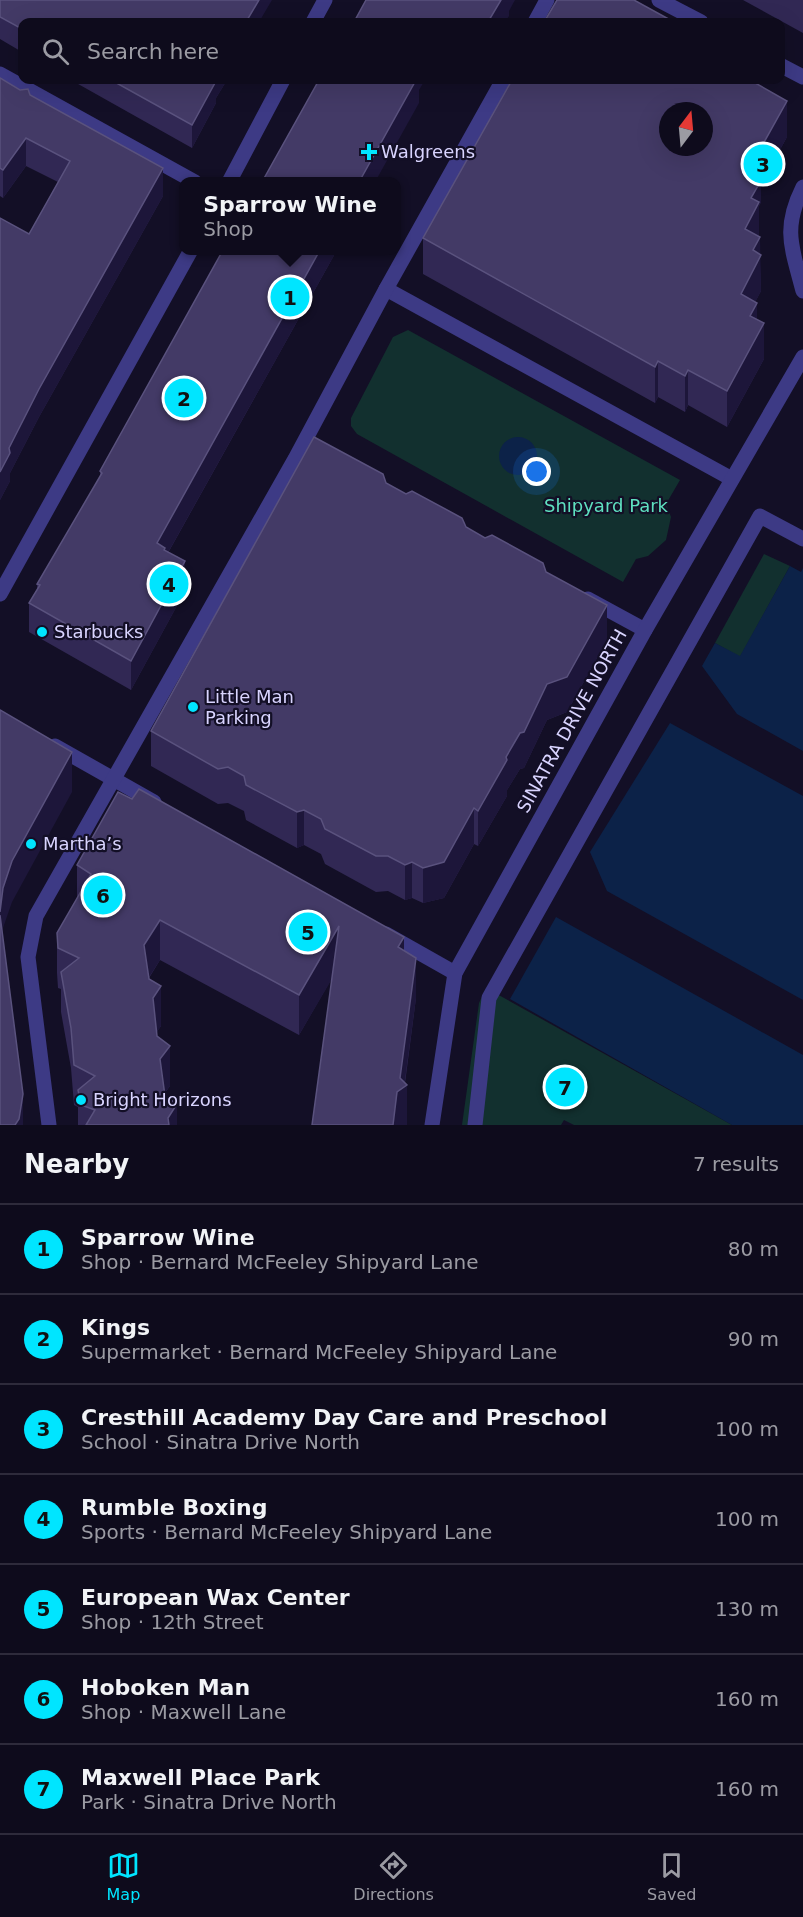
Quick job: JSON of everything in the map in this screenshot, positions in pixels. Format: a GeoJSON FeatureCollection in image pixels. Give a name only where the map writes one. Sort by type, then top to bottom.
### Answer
{"type":"FeatureCollection","features":[{"type":"Feature","properties":{"kind":"street"},"geometry":{"type":"LineString","coordinates":[[316,18],[325,0]]}},
{"type":"Feature","properties":{"kind":"street"},"geometry":{"type":"LineString","coordinates":[[537,18],[547,0]]}},
{"type":"Feature","properties":{"kind":"street"},"geometry":{"type":"LineString","coordinates":[[659,0],[693,18]]}},
{"type":"Feature","properties":{"kind":"street"},"geometry":{"type":"LineString","coordinates":[[785,68],[803,77]]}},
{"type":"Feature","properties":{"kind":"street"},"geometry":{"type":"LineString","coordinates":[[0,74],[18,84]]}},
{"type":"Feature","properties":{"kind":"street"},"geometry":{"type":"LineString","coordinates":[[18,84],[186,177]]}},
{"type":"Feature","properties":{"kind":"street"},"geometry":{"type":"LineString","coordinates":[[233,177],[281,84]]}},
{"type":"Feature","properties":{"kind":"street"},"geometry":{"type":"LineString","coordinates":[[50,1125],[28,957],[36,916],[113,779],[309,446],[386,288],[501,84]]}},
{"type":"Feature","properties":{"kind":"street"},"geometry":{"type":"LineString","coordinates":[[803,187],[794,204],[790,224],[790,239],[803,291]]}},
{"type":"Feature","properties":{"kind":"street"},"geometry":{"type":"LineString","coordinates":[[0,594],[188,255]]}},
{"type":"Feature","properties":{"kind":"street"},"geometry":{"type":"LineString","coordinates":[[386,288],[732,479]]}},
{"type":"Feature","properties":{"kind":"street","name":"SINATRA DRIVE NORTH"},"geometry":{"type":"LineString","coordinates":[[432,1125],[455,974],[645,630],[760,435],[803,357]]}},
{"type":"Feature","properties":{"kind":"street"},"geometry":{"type":"LineString","coordinates":[[475,1125],[489,998],[760,516],[803,539]]}},
{"type":"Feature","properties":{"kind":"street"},"geometry":{"type":"LineString","coordinates":[[572,590],[645,630]]}},
{"type":"Feature","properties":{"kind":"street"},"geometry":{"type":"LineString","coordinates":[[41,738],[166,809]]}},
{"type":"Feature","properties":{"kind":"street"},"geometry":{"type":"LineString","coordinates":[[371,926],[455,974]]}},
{"type":"Feature","properties":{"kind":"green space","name":"Shipyard Park"},"geometry":{"type":"Polygon","coordinates":[[[408,330],[680,480],[666,504],[671,517],[666,540],[648,556],[636,559],[623,582],[357,434],[351,426],[351,418],[393,337],[408,330]]]}},
{"type":"Feature","properties":{"kind":"green space"},"geometry":{"type":"Polygon","coordinates":[[[764,554],[790,566],[740,657],[715,643],[764,554]]]}},
{"type":"Feature","properties":{"kind":"green space"},"geometry":{"type":"Polygon","coordinates":[[[486,988],[732,1125],[574,1125],[564,1120],[561,1125],[462,1125],[479,1003],[486,988]]]}},
{"type":"Feature","properties":{"kind":"water"},"geometry":{"type":"Polygon","coordinates":[[[518,437],[531,443],[537,456],[531,469],[518,475],[505,469],[499,456],[505,443],[518,437]]]}},
{"type":"Feature","properties":{"kind":"water"},"geometry":{"type":"Polygon","coordinates":[[[790,566],[801,572],[803,568],[803,751],[737,714],[702,666],[715,643],[740,656],[790,566]]]}},
{"type":"Feature","properties":{"kind":"water"},"geometry":{"type":"Polygon","coordinates":[[[670,723],[803,796],[803,1000],[607,891],[590,852],[670,723]]]}},
{"type":"Feature","properties":{"kind":"water"},"geometry":{"type":"Polygon","coordinates":[[[556,917],[803,1055],[803,1125],[732,1125],[510,999],[556,917]]]}},
{"type":"Feature","properties":{"kind":"building"},"geometry":{"type":"Polygon","coordinates":[[[0,0],[259,0],[248,18],[18,18],[18,27],[0,17],[0,0]]]}},
{"type":"Feature","properties":{"kind":"building"},"geometry":{"type":"Polygon","coordinates":[[[366,0],[501,0],[490,18],[356,18],[366,0]]]}},
{"type":"Feature","properties":{"kind":"building"},"geometry":{"type":"Polygon","coordinates":[[[557,0],[634,0],[667,18],[546,18],[557,0]]]}},
{"type":"Feature","properties":{"kind":"building"},"geometry":{"type":"Polygon","coordinates":[[[0,78],[20,90],[28,89],[30,95],[163,168],[39,389],[9,448],[10,453],[0,472],[0,218],[29,234],[70,161],[26,138],[3,170],[0,168],[0,78]]]}},
{"type":"Feature","properties":{"kind":"building"},"geometry":{"type":"Polygon","coordinates":[[[118,84],[214,84],[192,125],[118,84]]]}},
{"type":"Feature","properties":{"kind":"building"},"geometry":{"type":"Polygon","coordinates":[[[317,84],[414,84],[362,177],[265,177],[317,84]]]}},
{"type":"Feature","properties":{"kind":"building"},"geometry":{"type":"Polygon","coordinates":[[[510,84],[757,84],[787,101],[753,162],[761,167],[752,181],[759,184],[751,198],[759,202],[745,229],[760,237],[753,250],[761,255],[741,294],[757,303],[750,316],[764,323],[727,391],[688,370],[685,376],[658,361],[655,367],[423,238],[510,84]]]}},
{"type":"Feature","properties":{"kind":"building"},"geometry":{"type":"Polygon","coordinates":[[[220,255],[317,255],[157,543],[165,548],[164,550],[185,561],[131,661],[29,603],[40,585],[37,584],[102,473],[100,471],[220,255]]]}},
{"type":"Feature","properties":{"kind":"building"},"geometry":{"type":"Polygon","coordinates":[[[314,437],[383,474],[386,483],[406,494],[412,491],[462,518],[466,527],[485,538],[492,535],[543,563],[546,572],[607,605],[567,677],[547,684],[524,732],[520,733],[478,811],[474,808],[444,862],[423,868],[412,862],[405,865],[388,856],[376,856],[325,829],[321,819],[304,810],[297,812],[246,785],[244,776],[228,767],[218,769],[151,731],[314,437]]]}},
{"type":"Feature","properties":{"kind":"building"},"geometry":{"type":"Polygon","coordinates":[[[0,710],[72,752],[12,861],[3,888],[0,912],[0,710]]]}},
{"type":"Feature","properties":{"kind":"building"},"geometry":{"type":"Polygon","coordinates":[[[139,789],[404,937],[398,947],[416,958],[400,1078],[407,1085],[397,1092],[393,1125],[312,1125],[339,926],[299,995],[160,920],[144,945],[149,979],[161,986],[153,998],[157,1036],[170,1046],[160,1059],[165,1096],[177,1104],[168,1118],[169,1125],[86,1125],[95,1110],[81,1105],[78,1090],[95,1076],[74,1065],[71,1028],[61,972],[79,958],[58,948],[57,933],[91,874],[77,865],[118,792],[132,799],[139,789]]]}},
{"type":"Feature","properties":{"kind":"building"},"geometry":{"type":"Polygon","coordinates":[[[0,915],[23,1094],[19,1119],[15,1125],[0,1125],[0,915]]]}},
{"type":"Feature","properties":{"kind":"place","name":"Walgreens"},"geometry":{"type":"Point","coordinates":[369,152]}},
{"type":"Feature","properties":{"kind":"place","name":"Cresthill Academy Day Care and Preschool"},"geometry":{"type":"Point","coordinates":[763,164]}},
{"type":"Feature","properties":{"kind":"place","name":"Sparrow Wine"},"geometry":{"type":"Point","coordinates":[290,297]}},
{"type":"Feature","properties":{"kind":"place","name":"Kings"},"geometry":{"type":"Point","coordinates":[184,398]}},
{"type":"Feature","properties":{"kind":"place","name":"Rumble Boxing"},"geometry":{"type":"Point","coordinates":[169,584]}},
{"type":"Feature","properties":{"kind":"place","name":"Starbucks"},"geometry":{"type":"Point","coordinates":[42,632]}},
{"type":"Feature","properties":{"kind":"place","name":"Little Man Parking"},"geometry":{"type":"Point","coordinates":[193,707]}},
{"type":"Feature","properties":{"kind":"place","name":"Martha’s"},"geometry":{"type":"Point","coordinates":[31,844]}},
{"type":"Feature","properties":{"kind":"place","name":"Hoboken Man"},"geometry":{"type":"Point","coordinates":[103,895]}},
{"type":"Feature","properties":{"kind":"place","name":"European Wax Center"},"geometry":{"type":"Point","coordinates":[308,932]}},
{"type":"Feature","properties":{"kind":"place","name":"Maxwell Place Park"},"geometry":{"type":"Point","coordinates":[565,1087]}},
{"type":"Feature","properties":{"kind":"place","name":"Bright Horizons"},"geometry":{"type":"Point","coordinates":[81,1100]}}]}
